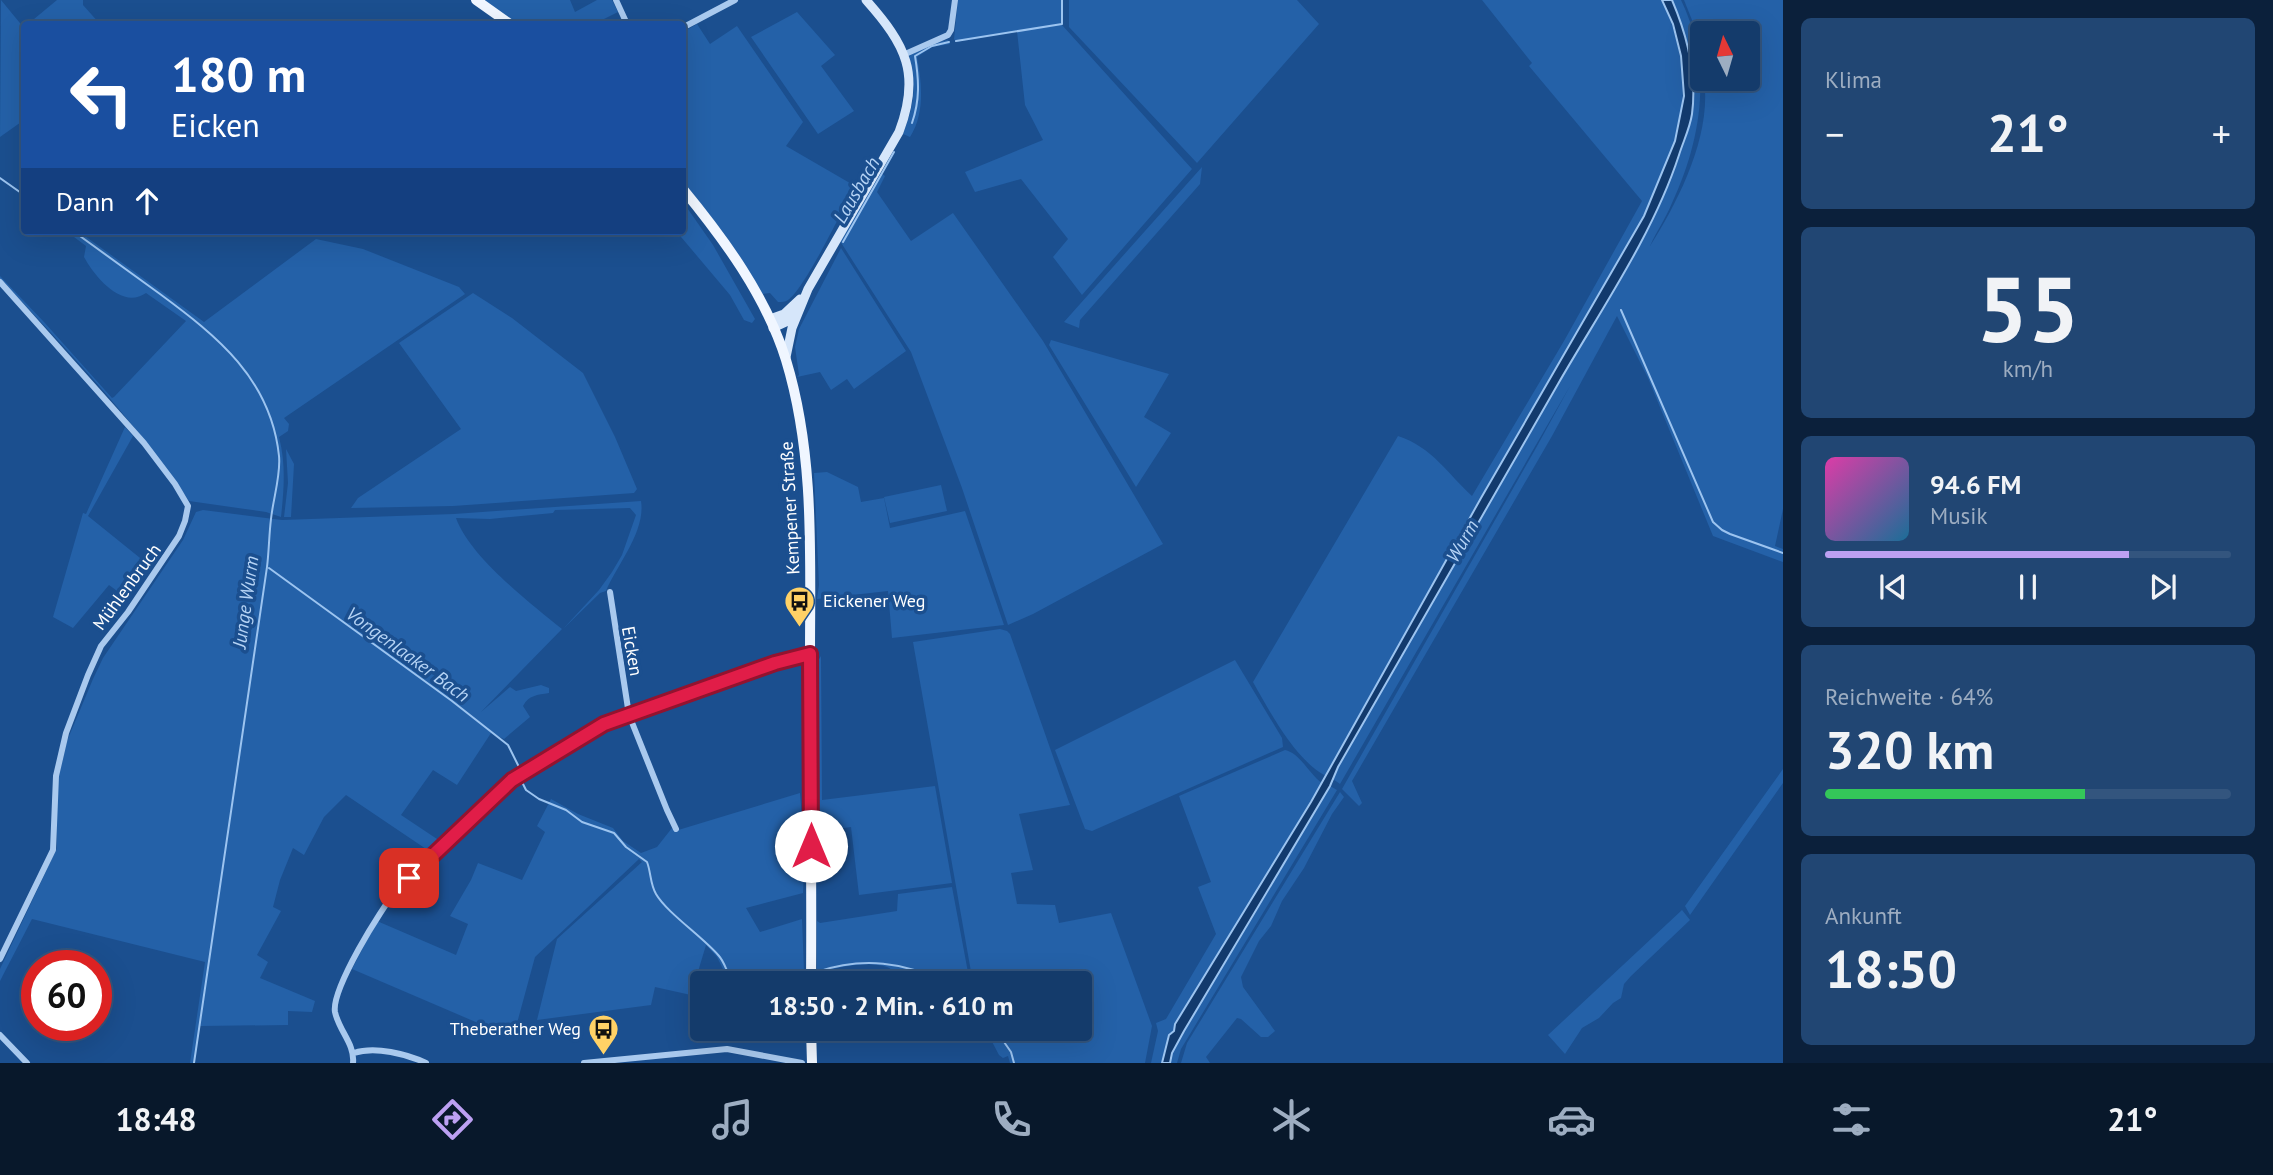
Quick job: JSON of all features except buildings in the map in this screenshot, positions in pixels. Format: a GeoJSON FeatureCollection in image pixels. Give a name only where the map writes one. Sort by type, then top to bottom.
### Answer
{"type":"FeatureCollection","features":[{"type":"Feature","properties":{"kind":"main road"},"geometry":{"type":"LineString","coordinates":[[476,0],[506,21]]}},
{"type":"Feature","properties":{"kind":"main road","name":"Kempener Straße"},"geometry":{"type":"LineString","coordinates":[[686,193],[730,250],[771,324],[786,359],[801,425],[810,531],[811,971]]}},
{"type":"Feature","properties":{"kind":"main road"},"geometry":{"type":"LineString","coordinates":[[811,1041],[812,1063]]}},
{"type":"Feature","properties":{"kind":"street"},"geometry":{"type":"LineString","coordinates":[[616,0],[626,21]]}},
{"type":"Feature","properties":{"kind":"street"},"geometry":{"type":"LineString","coordinates":[[686,26],[735,0]]}},
{"type":"Feature","properties":{"kind":"street"},"geometry":{"type":"LineString","coordinates":[[786,359],[789,337],[808,289],[899,132],[908,109],[910,76],[903,54],[890,26],[866,0]]}},
{"type":"Feature","properties":{"kind":"street"},"geometry":{"type":"LineString","coordinates":[[903,54],[948,35],[955,0]]}},
{"type":"Feature","properties":{"kind":"street","name":"Mühlenbruch"},"geometry":{"type":"LineString","coordinates":[[0,282],[145,443],[188,506],[186,521],[179,536],[128,612],[101,646],[91,668],[66,733],[56,776],[53,850],[0,959]]}},
{"type":"Feature","properties":{"kind":"street"},"geometry":{"type":"LineString","coordinates":[[771,324],[795,306],[808,289]]}},
{"type":"Feature","properties":{"kind":"street"},"geometry":{"type":"LineString","coordinates":[[771,324],[786,323],[798,311]]}},
{"type":"Feature","properties":{"kind":"street","name":"Eicken"},"geometry":{"type":"LineString","coordinates":[[610,592],[629,715],[676,829]]}},
{"type":"Feature","properties":{"kind":"street"},"geometry":{"type":"LineString","coordinates":[[353,1063],[354,1053],[341,1029],[335,1004],[370,928],[384,904],[397,890],[512,780],[604,724],[775,663],[810,654]]}},
{"type":"Feature","properties":{"kind":"street"},"geometry":{"type":"LineString","coordinates":[[0,1035],[27,1063]]}},
{"type":"Feature","properties":{"kind":"street"},"geometry":{"type":"LineString","coordinates":[[354,1053],[365,1049],[412,1057],[426,1063]]}},
{"type":"Feature","properties":{"kind":"street"},"geometry":{"type":"LineString","coordinates":[[584,1063],[727,1049],[802,1063]]}},
{"type":"Feature","properties":{"kind":"shaded area"},"geometry":{"type":"Polygon","coordinates":[[[1,0],[21,24],[21,122],[0,137],[1,0]]]}},
{"type":"Feature","properties":{"kind":"shaded area"},"geometry":{"type":"Polygon","coordinates":[[[57,0],[83,0],[83,5],[97,21],[32,21],[57,0]]]}},
{"type":"Feature","properties":{"kind":"shaded area"},"geometry":{"type":"Polygon","coordinates":[[[484,0],[570,0],[575,12],[597,0],[612,0],[618,12],[600,21],[514,21],[484,0]]]}},
{"type":"Feature","properties":{"kind":"shaded area"},"geometry":{"type":"Polygon","coordinates":[[[958,0],[1063,0],[1062,25],[1192,169],[1082,295],[1053,257],[1068,239],[1021,179],[975,192],[965,172],[1043,140],[1025,105],[1017,31],[956,42],[954,39],[958,0]]]}},
{"type":"Feature","properties":{"kind":"shaded area"},"geometry":{"type":"Polygon","coordinates":[[[1069,0],[1297,0],[1319,24],[1197,163],[1069,27],[1069,0]]]}},
{"type":"Feature","properties":{"kind":"shaded area"},"geometry":{"type":"Polygon","coordinates":[[[1482,0],[1662,0],[1675,34],[1682,68],[1680,121],[1666,168],[1639,227],[1421,604],[1326,776],[1315,769],[1294,747],[1275,721],[1253,682],[1398,436],[1430,454],[1472,496],[1564,341],[1642,201],[1529,66],[1532,63],[1482,0]]]}},
{"type":"Feature","properties":{"kind":"shaded area"},"geometry":{"type":"Polygon","coordinates":[[[1672,0],[1681,0],[1690,22],[1690,89],[1688,54],[1672,0]]]}},
{"type":"Feature","properties":{"kind":"shaded area"},"geometry":{"type":"Polygon","coordinates":[[[1684,0],[1783,0],[1783,509],[1775,546],[1783,549],[1783,562],[1713,536],[1648,378],[1617,316],[1552,436],[1352,781],[1362,803],[1359,806],[1342,789],[1570,386],[1340,784],[1333,779],[1338,767],[1657,209],[1682,145],[1690,89],[1700,91],[1691,154],[1670,209],[1650,246],[1672,208],[1691,166],[1703,122],[1705,91],[1760,91],[1760,21],[1692,21],[1684,0]]]}},
{"type":"Feature","properties":{"kind":"shaded area"},"geometry":{"type":"Polygon","coordinates":[[[797,12],[835,55],[821,66],[854,111],[818,134],[751,37],[797,12]]]}},
{"type":"Feature","properties":{"kind":"shaded area"},"geometry":{"type":"Polygon","coordinates":[[[697,24],[710,44],[737,26],[803,122],[786,146],[855,186],[804,281],[786,301],[778,302],[770,293],[762,294],[728,239],[686,185],[686,30],[697,24]]]}},
{"type":"Feature","properties":{"kind":"shaded area"},"geometry":{"type":"Polygon","coordinates":[[[948,40],[950,44],[932,47],[917,57],[921,88],[920,108],[910,137],[903,134],[913,96],[910,54],[948,40]]]}},
{"type":"Feature","properties":{"kind":"shaded area"},"geometry":{"type":"Polygon","coordinates":[[[1202,167],[1200,184],[1080,320],[1079,328],[1064,322],[1202,167]]]}},
{"type":"Feature","properties":{"kind":"shaded area"},"geometry":{"type":"Polygon","coordinates":[[[881,173],[885,176],[877,192],[911,241],[953,213],[1043,341],[1163,544],[1008,625],[962,488],[911,352],[840,241],[881,173]]]}},
{"type":"Feature","properties":{"kind":"shaded area"},"geometry":{"type":"Polygon","coordinates":[[[686,206],[713,245],[755,319],[752,323],[744,320],[730,295],[679,235],[686,235],[686,206]]]}},
{"type":"Feature","properties":{"kind":"shaded area"},"geometry":{"type":"Polygon","coordinates":[[[71,235],[84,235],[204,322],[316,239],[363,249],[459,287],[465,294],[284,418],[289,424],[288,431],[279,437],[284,477],[281,517],[266,512],[189,501],[123,414],[0,279],[0,276],[112,398],[186,321],[146,293],[128,297],[110,289],[84,257],[86,246],[71,235]]]}},
{"type":"Feature","properties":{"kind":"shaded area"},"geometry":{"type":"Polygon","coordinates":[[[841,248],[906,351],[854,389],[847,379],[831,390],[820,372],[797,377],[799,375],[795,347],[799,329],[841,248]]]}},
{"type":"Feature","properties":{"kind":"shaded area"},"geometry":{"type":"Polygon","coordinates":[[[473,293],[512,318],[583,373],[615,437],[637,489],[634,493],[453,506],[351,508],[358,498],[461,429],[399,343],[473,293]]]}},
{"type":"Feature","properties":{"kind":"shaded area"},"geometry":{"type":"Polygon","coordinates":[[[1051,340],[1169,374],[1144,417],[1171,433],[1136,487],[1049,345],[1051,340]]]}},
{"type":"Feature","properties":{"kind":"shaded area"},"geometry":{"type":"Polygon","coordinates":[[[125,427],[133,436],[88,516],[150,566],[128,599],[109,585],[73,628],[53,617],[83,513],[86,514],[125,427]]]}},
{"type":"Feature","properties":{"kind":"shaded area"},"geometry":{"type":"Polygon","coordinates":[[[286,449],[294,464],[291,517],[284,517],[288,483],[286,449]]]}},
{"type":"Feature","properties":{"kind":"shaded area"},"geometry":{"type":"Polygon","coordinates":[[[827,472],[858,487],[861,502],[884,498],[890,528],[965,511],[1004,625],[892,638],[888,591],[817,599],[819,585],[814,473],[827,472]]]}},
{"type":"Feature","properties":{"kind":"shaded area"},"geometry":{"type":"Polygon","coordinates":[[[941,485],[947,511],[890,523],[884,497],[941,485]]]}},
{"type":"Feature","properties":{"kind":"shaded area"},"geometry":{"type":"Polygon","coordinates":[[[641,501],[635,536],[606,591],[600,593],[563,629],[599,590],[622,555],[636,515],[630,508],[555,510],[553,513],[490,519],[456,518],[463,533],[487,563],[562,629],[481,712],[510,687],[516,691],[541,685],[549,688],[549,693],[528,700],[523,706],[530,717],[504,739],[491,733],[457,785],[433,770],[401,815],[443,843],[432,853],[346,795],[324,817],[304,855],[293,848],[273,907],[281,911],[257,955],[268,962],[260,978],[315,1001],[312,1012],[288,1011],[288,1025],[200,1026],[194,1063],[190,1063],[205,962],[32,919],[0,981],[0,969],[57,848],[56,789],[67,741],[103,658],[183,540],[196,512],[203,510],[282,520],[454,514],[641,501]]]}},
{"type":"Feature","properties":{"kind":"shaded area"},"geometry":{"type":"Polygon","coordinates":[[[1000,629],[1010,634],[1070,805],[1019,814],[1033,870],[1011,873],[1017,904],[1055,905],[1059,923],[1111,913],[1152,1026],[1145,1063],[1010,1063],[1008,1056],[1003,1058],[999,1055],[992,1041],[1092,1041],[1092,971],[971,971],[913,642],[1000,629]]]}},
{"type":"Feature","properties":{"kind":"shaded area"},"geometry":{"type":"Polygon","coordinates":[[[821,656],[822,800],[935,786],[952,883],[859,895],[851,827],[816,832],[816,664],[821,656]]]}},
{"type":"Feature","properties":{"kind":"shaded area"},"geometry":{"type":"Polygon","coordinates":[[[1235,660],[1282,738],[1283,747],[1092,831],[1085,829],[1055,750],[1235,660]]]}},
{"type":"Feature","properties":{"kind":"shaded area"},"geometry":{"type":"Polygon","coordinates":[[[1285,750],[1300,759],[1322,783],[1322,787],[1175,1024],[1174,1031],[1169,1035],[1162,1063],[1151,1063],[1158,1031],[1156,1023],[1166,1019],[1216,934],[1198,887],[1211,882],[1179,796],[1285,750]]]}},
{"type":"Feature","properties":{"kind":"shaded area"},"geometry":{"type":"Polygon","coordinates":[[[1783,769],[1783,783],[1690,915],[1685,906],[1783,769]]]}},
{"type":"Feature","properties":{"kind":"shaded area"},"geometry":{"type":"Polygon","coordinates":[[[1330,786],[1337,790],[1181,1049],[1177,1063],[1170,1063],[1184,1031],[1330,786]]]}},
{"type":"Feature","properties":{"kind":"shaded area"},"geometry":{"type":"Polygon","coordinates":[[[1340,792],[1344,797],[1282,901],[1271,926],[1259,941],[1241,977],[1243,987],[1275,1031],[1268,1037],[1261,1037],[1237,1018],[1206,1057],[1210,1063],[1181,1063],[1187,1043],[1340,792]]]}},
{"type":"Feature","properties":{"kind":"shaded area"},"geometry":{"type":"Polygon","coordinates":[[[800,793],[805,854],[803,893],[746,908],[760,932],[802,919],[804,971],[724,971],[717,957],[706,945],[698,971],[690,971],[690,995],[655,987],[651,1005],[537,1020],[557,939],[642,862],[639,859],[535,957],[513,1038],[352,969],[377,921],[456,955],[468,924],[450,916],[478,863],[522,880],[545,832],[537,826],[551,799],[578,814],[613,828],[623,841],[641,853],[657,847],[672,828],[675,831],[800,793]]]}},
{"type":"Feature","properties":{"kind":"shaded area"},"geometry":{"type":"Polygon","coordinates":[[[952,887],[968,971],[893,971],[871,964],[817,971],[817,921],[820,923],[897,911],[898,894],[952,887]]]}},
{"type":"Feature","properties":{"kind":"shaded area"},"geometry":{"type":"Polygon","coordinates":[[[1682,910],[1690,920],[1631,976],[1624,984],[1621,998],[1599,1018],[1582,1028],[1565,1054],[1548,1035],[1682,910]]]}},
{"type":"Feature","properties":{"kind":"water","name":"Wurm"},"geometry":{"type":"Polygon","coordinates":[[[1662,0],[1672,0],[1690,56],[1692,114],[1668,185],[1655,214],[1338,767],[1330,786],[1184,1031],[1172,1053],[1170,1063],[1162,1063],[1169,1035],[1174,1031],[1175,1024],[1311,802],[1481,498],[1644,216],[1675,141],[1684,96],[1681,56],[1673,24],[1662,0]]]}},
{"type":"Feature","properties":{"kind":"waterway","name":"Lausbach"},"geometry":{"type":"LineString","coordinates":[[956,41],[1062,24],[1062,0]]}},
{"type":"Feature","properties":{"kind":"waterway","name":"Lausbach"},"geometry":{"type":"LineString","coordinates":[[912,123],[918,90],[915,56],[932,46],[949,42]]}},
{"type":"Feature","properties":{"kind":"waterway","name":"Lausbach"},"geometry":{"type":"LineString","coordinates":[[843,242],[894,152]]}},
{"type":"Feature","properties":{"kind":"waterway","name":"Junge Wurm"},"geometry":{"type":"LineString","coordinates":[[0,178],[21,193]]}},
{"type":"Feature","properties":{"kind":"waterway","name":"Junge Wurm"},"geometry":{"type":"LineString","coordinates":[[78,235],[181,310],[221,343],[253,382],[265,404],[274,429],[279,456],[267,567],[194,1063]]}},
{"type":"Feature","properties":{"kind":"waterway"},"geometry":{"type":"LineString","coordinates":[[1621,310],[1713,522],[1730,534],[1783,553]]}},
{"type":"Feature","properties":{"kind":"waterway","name":"Vongenlaaker Bach"},"geometry":{"type":"LineString","coordinates":[[269,568],[508,745],[521,771]]}},
{"type":"Feature","properties":{"kind":"waterway","name":"Vongenlaaker Bach"},"geometry":{"type":"LineString","coordinates":[[522,782],[526,790],[539,799],[566,810],[582,822],[614,833],[626,847],[647,862],[654,890],[661,901],[719,956],[728,971]]}},
{"type":"Feature","properties":{"kind":"waterway","name":"Vongenlaaker Bach"},"geometry":{"type":"LineString","coordinates":[[820,971],[867,963],[918,971]]}},
{"type":"Feature","properties":{"kind":"waterway","name":"Vongenlaaker Bach"},"geometry":{"type":"LineString","coordinates":[[1003,1041],[1014,1063]]}},
{"type":"Feature","properties":{"kind":"place","name":"Eickener Weg"},"geometry":{"type":"Point","coordinates":[800,628]}},
{"type":"Feature","properties":{"kind":"place","name":"Theberather Weg"},"geometry":{"type":"Point","coordinates":[604,1056]}},
{"type":"Feature","properties":{"kind":"route"},"geometry":{"type":"LineString","coordinates":[[409,878],[512,780],[604,724],[775,663],[810,654],[811,846]]}}]}
